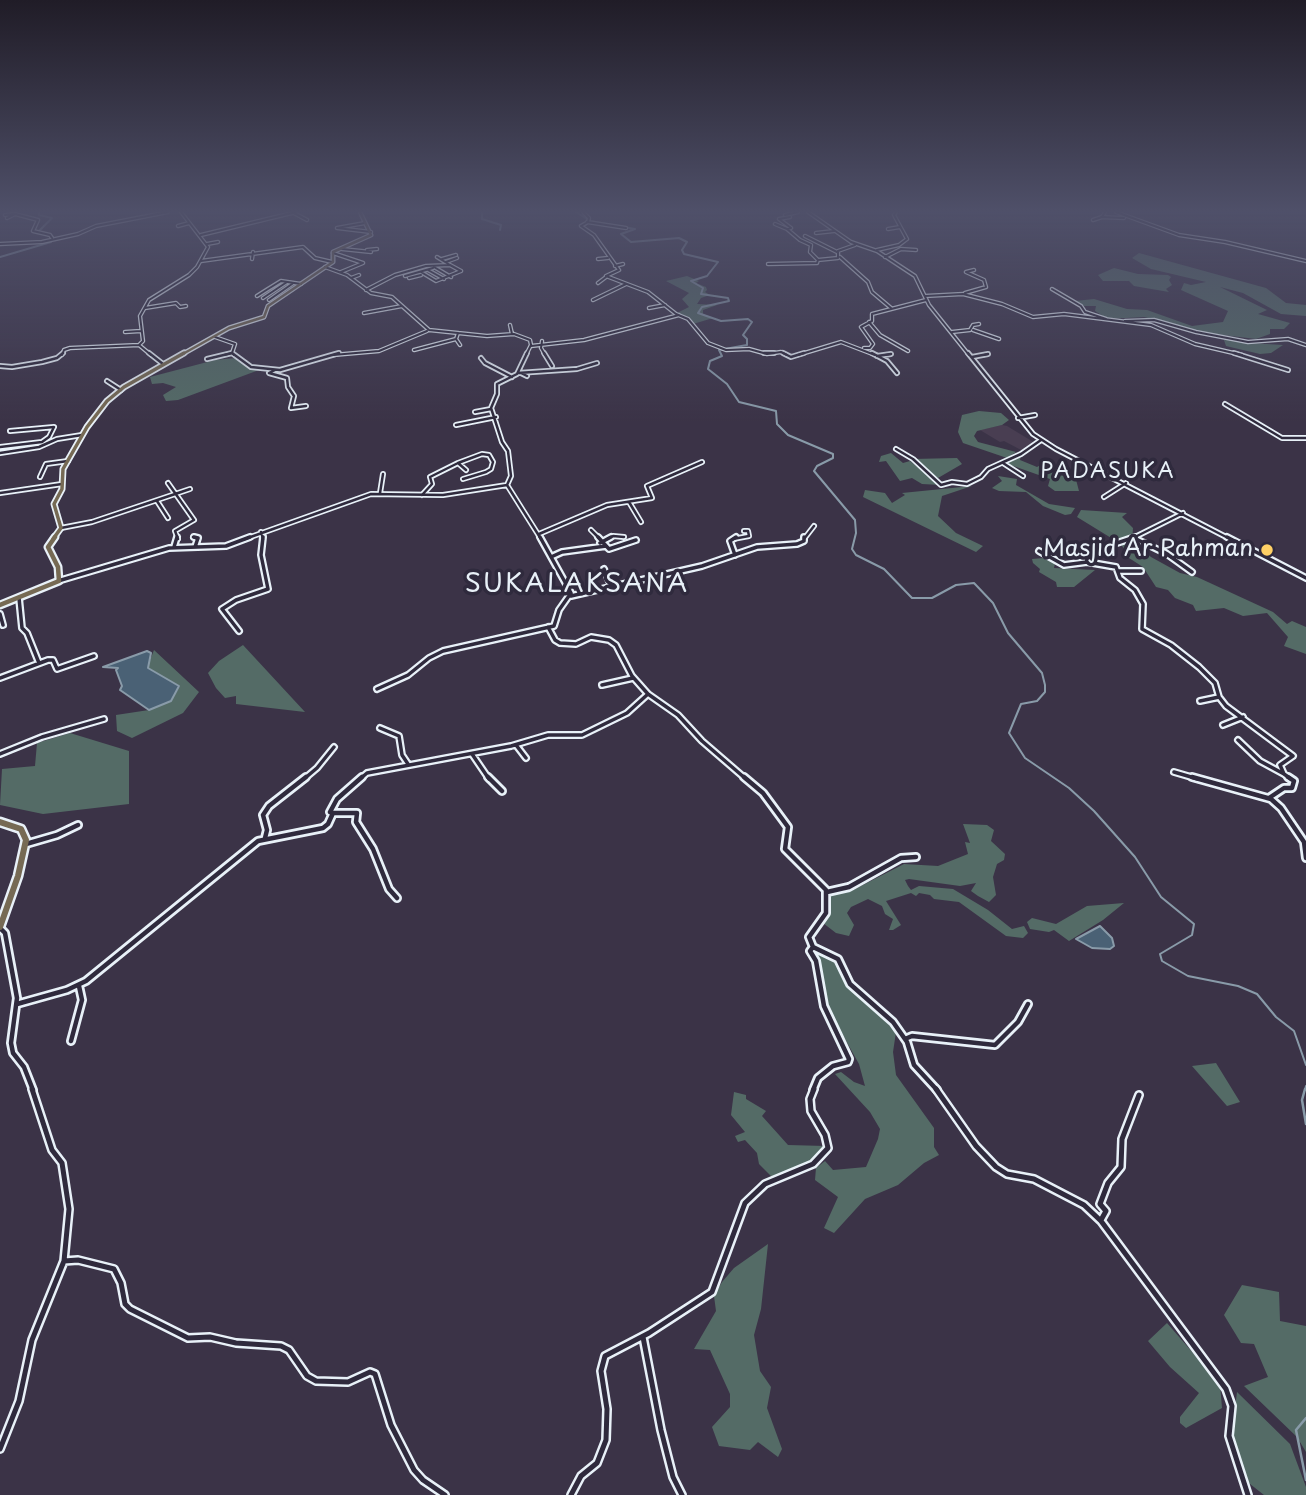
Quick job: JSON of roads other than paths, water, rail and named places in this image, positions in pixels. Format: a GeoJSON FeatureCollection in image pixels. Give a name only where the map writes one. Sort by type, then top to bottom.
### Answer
{"type":"FeatureCollection","features":[{"type":"Feature","properties":{"kind":"main road"},"geometry":{"type":"LineString","coordinates":[[0,605],[58,582],[58,567],[48,547],[61,528],[54,504],[62,484],[63,469],[101,408],[121,390],[237,324],[264,317],[265,307],[304,282]]}},
{"type":"Feature","properties":{"kind":"main road"},"geometry":{"type":"LineString","coordinates":[[0,822],[21,830],[26,844],[0,928]]}},
{"type":"Feature","properties":{"kind":"street"},"geometry":{"type":"LineString","coordinates":[[139,345],[143,341],[140,316],[149,299],[180,282]]}},
{"type":"Feature","properties":{"kind":"street"},"geometry":{"type":"LineString","coordinates":[[263,298],[279,282]]}},
{"type":"Feature","properties":{"kind":"street"},"geometry":{"type":"LineString","coordinates":[[257,296],[287,282],[301,284]]}},
{"type":"Feature","properties":{"kind":"street"},"geometry":{"type":"LineString","coordinates":[[356,282],[366,290],[390,297],[429,331]]}},
{"type":"Feature","properties":{"kind":"street"},"geometry":{"type":"LineString","coordinates":[[366,290],[382,282]]}},
{"type":"Feature","properties":{"kind":"street"},"geometry":{"type":"LineString","coordinates":[[622,282],[648,292],[679,315],[686,317],[708,343],[722,348],[748,349],[767,355],[781,352],[791,357],[838,342],[877,356],[897,373]]}},
{"type":"Feature","properties":{"kind":"street"},"geometry":{"type":"LineString","coordinates":[[868,282],[873,292],[892,308]]}},
{"type":"Feature","properties":{"kind":"street"},"geometry":{"type":"LineString","coordinates":[[918,282],[926,298],[1018,418],[1041,440],[1306,578]]}},
{"type":"Feature","properties":{"kind":"street"},"geometry":{"type":"LineString","coordinates":[[859,348],[870,348],[873,344],[861,327],[873,318],[872,313],[926,298],[986,287],[985,282]]}},
{"type":"Feature","properties":{"kind":"street"},"geometry":{"type":"LineString","coordinates":[[269,300],[294,283]]}},
{"type":"Feature","properties":{"kind":"street"},"geometry":{"type":"LineString","coordinates":[[593,300],[628,284]]}},
{"type":"Feature","properties":{"kind":"street"},"geometry":{"type":"LineString","coordinates":[[1052,289],[1080,305],[1085,312],[1107,320]]}},
{"type":"Feature","properties":{"kind":"street"},"geometry":{"type":"LineString","coordinates":[[269,290],[289,292]]}},
{"type":"Feature","properties":{"kind":"street"},"geometry":{"type":"LineString","coordinates":[[963,293],[1007,305],[1033,317],[1064,314],[1155,326],[1195,344],[1243,355],[1288,370]]}},
{"type":"Feature","properties":{"kind":"street"},"geometry":{"type":"LineString","coordinates":[[144,308],[176,303],[180,307],[186,306]]}},
{"type":"Feature","properties":{"kind":"street"},"geometry":{"type":"LineString","coordinates":[[1007,305],[1012,304]]}},
{"type":"Feature","properties":{"kind":"street"},"geometry":{"type":"LineString","coordinates":[[649,308],[665,305]]}},
{"type":"Feature","properties":{"kind":"street"},"geometry":{"type":"LineString","coordinates":[[364,313],[402,306]]}},
{"type":"Feature","properties":{"kind":"street"},"geometry":{"type":"LineString","coordinates":[[530,346],[570,342],[679,315]]}},
{"type":"Feature","properties":{"kind":"street"},"geometry":{"type":"LineString","coordinates":[[1116,321],[1145,319],[1248,342],[1289,339],[1306,345]]}},
{"type":"Feature","properties":{"kind":"street"},"geometry":{"type":"LineString","coordinates":[[869,322],[880,335],[908,351]]}},
{"type":"Feature","properties":{"kind":"street"},"geometry":{"type":"LineString","coordinates":[[971,330],[973,325],[979,324]]}},
{"type":"Feature","properties":{"kind":"street"},"geometry":{"type":"LineString","coordinates":[[510,325],[512,334]]}},
{"type":"Feature","properties":{"kind":"street"},"geometry":{"type":"LineString","coordinates":[[952,332],[971,330],[999,339]]}},
{"type":"Feature","properties":{"kind":"street"},"geometry":{"type":"LineString","coordinates":[[125,332],[141,331]]}},
{"type":"Feature","properties":{"kind":"street"},"geometry":{"type":"LineString","coordinates":[[306,406],[291,408],[294,396],[288,387],[287,378],[269,373],[339,353],[377,352],[412,335],[429,331],[487,336],[512,334],[525,337],[531,342],[519,373]]}},
{"type":"Feature","properties":{"kind":"street"},"geometry":{"type":"LineString","coordinates":[[1188,339],[1196,332]]}},
{"type":"Feature","properties":{"kind":"street"},"geometry":{"type":"LineString","coordinates":[[458,333],[460,345]]}},
{"type":"Feature","properties":{"kind":"street"},"geometry":{"type":"LineString","coordinates":[[215,337],[235,344],[232,353]]}},
{"type":"Feature","properties":{"kind":"street"},"geometry":{"type":"LineString","coordinates":[[414,350],[457,339]]}},
{"type":"Feature","properties":{"kind":"street"},"geometry":{"type":"LineString","coordinates":[[540,346],[542,341]]}},
{"type":"Feature","properties":{"kind":"street"},"geometry":{"type":"LineString","coordinates":[[0,366],[15,367],[57,358],[70,348],[139,345],[165,365]]}},
{"type":"Feature","properties":{"kind":"street"},"geometry":{"type":"LineString","coordinates":[[540,346],[552,366]]}},
{"type":"Feature","properties":{"kind":"street"},"geometry":{"type":"LineString","coordinates":[[207,359],[232,353],[253,368],[269,367],[276,370]]}},
{"type":"Feature","properties":{"kind":"street"},"geometry":{"type":"LineString","coordinates":[[877,356],[891,354]]}},
{"type":"Feature","properties":{"kind":"street"},"geometry":{"type":"LineString","coordinates":[[972,357],[988,354]]}},
{"type":"Feature","properties":{"kind":"street"},"geometry":{"type":"LineString","coordinates":[[481,358],[485,363],[512,377]]}},
{"type":"Feature","properties":{"kind":"street"},"geometry":{"type":"LineString","coordinates":[[507,485],[511,475],[509,456],[491,408],[497,394],[497,383],[519,373],[577,369],[597,363]]}},
{"type":"Feature","properties":{"kind":"street"},"geometry":{"type":"LineString","coordinates":[[519,373],[527,376]]}},
{"type":"Feature","properties":{"kind":"street"},"geometry":{"type":"LineString","coordinates":[[107,381],[121,390]]}},
{"type":"Feature","properties":{"kind":"street"},"geometry":{"type":"LineString","coordinates":[[1225,404],[1287,440],[1306,438]]}},
{"type":"Feature","properties":{"kind":"street"},"geometry":{"type":"LineString","coordinates":[[475,412],[491,408]]}},
{"type":"Feature","properties":{"kind":"street"},"geometry":{"type":"LineString","coordinates":[[1018,418],[1035,415]]}},
{"type":"Feature","properties":{"kind":"street"},"geometry":{"type":"LineString","coordinates":[[456,425],[495,417]]}},
{"type":"Feature","properties":{"kind":"street"},"geometry":{"type":"LineString","coordinates":[[0,447],[43,442],[54,427],[10,431]]}},
{"type":"Feature","properties":{"kind":"street"},"geometry":{"type":"LineString","coordinates":[[0,453],[38,447],[57,439],[82,435]]}},
{"type":"Feature","properties":{"kind":"street"},"geometry":{"type":"LineString","coordinates":[[896,449],[913,459],[941,485],[971,483],[986,470],[1041,440]]}},
{"type":"Feature","properties":{"kind":"street"},"geometry":{"type":"LineString","coordinates":[[422,495],[432,484],[430,477],[482,454],[489,455],[493,462],[491,469],[463,479]]}},
{"type":"Feature","properties":{"kind":"street"},"geometry":{"type":"LineString","coordinates":[[40,477],[47,463],[68,461]]}},
{"type":"Feature","properties":{"kind":"street"},"geometry":{"type":"LineString","coordinates":[[539,534],[607,505],[653,497],[647,486],[702,461]]}},
{"type":"Feature","properties":{"kind":"street"},"geometry":{"type":"LineString","coordinates":[[458,463],[466,470]]}},
{"type":"Feature","properties":{"kind":"street"},"geometry":{"type":"LineString","coordinates":[[1003,463],[1023,476]]}},
{"type":"Feature","properties":{"kind":"street"},"geometry":{"type":"LineString","coordinates":[[380,493],[383,474]]}},
{"type":"Feature","properties":{"kind":"street"},"geometry":{"type":"LineString","coordinates":[[168,483],[194,521],[175,531],[178,540],[174,547]]}},
{"type":"Feature","properties":{"kind":"street"},"geometry":{"type":"LineString","coordinates":[[1104,498],[1126,483]]}},
{"type":"Feature","properties":{"kind":"street"},"geometry":{"type":"LineString","coordinates":[[0,493],[62,484]]}},
{"type":"Feature","properties":{"kind":"street"},"geometry":{"type":"LineString","coordinates":[[58,582],[174,547],[226,546],[380,493],[422,495],[507,485]]}},
{"type":"Feature","properties":{"kind":"street"},"geometry":{"type":"LineString","coordinates":[[507,485],[539,534],[571,596]]}},
{"type":"Feature","properties":{"kind":"street"},"geometry":{"type":"LineString","coordinates":[[61,528],[92,522],[190,489]]}},
{"type":"Feature","properties":{"kind":"street"},"geometry":{"type":"LineString","coordinates":[[157,500],[168,518]]}},
{"type":"Feature","properties":{"kind":"street"},"geometry":{"type":"LineString","coordinates":[[629,502],[641,522]]}},
{"type":"Feature","properties":{"kind":"street"},"geometry":{"type":"LineString","coordinates":[[1087,562],[1096,550],[1134,538],[1183,513]]}},
{"type":"Feature","properties":{"kind":"street"},"geometry":{"type":"LineString","coordinates":[[377,689],[408,676],[429,658],[443,651],[554,626],[559,610],[571,596],[735,555],[757,547],[800,542],[814,526]]}},
{"type":"Feature","properties":{"kind":"street"},"geometry":{"type":"LineString","coordinates":[[591,530],[606,547]]}},
{"type":"Feature","properties":{"kind":"street"},"geometry":{"type":"LineString","coordinates":[[735,555],[730,541],[736,537],[749,536],[748,531],[744,531]]}},
{"type":"Feature","properties":{"kind":"street"},"geometry":{"type":"LineString","coordinates":[[239,632],[222,608],[268,589],[261,555],[264,540],[261,532]]}},
{"type":"Feature","properties":{"kind":"street"},"geometry":{"type":"LineString","coordinates":[[600,543],[613,536],[624,537]]}},
{"type":"Feature","properties":{"kind":"street"},"geometry":{"type":"LineString","coordinates":[[193,537],[198,538],[195,547]]}},
{"type":"Feature","properties":{"kind":"street"},"geometry":{"type":"LineString","coordinates":[[1134,538],[1167,554],[1192,572]]}},
{"type":"Feature","properties":{"kind":"street"},"geometry":{"type":"LineString","coordinates":[[551,557],[561,553],[610,548],[636,540]]}},
{"type":"Feature","properties":{"kind":"street"},"geometry":{"type":"LineString","coordinates":[[1039,551],[1064,565],[1087,562],[1109,564],[1118,571],[1140,571]]}},
{"type":"Feature","properties":{"kind":"street"},"geometry":{"type":"LineString","coordinates":[[604,569],[611,586]]}},
{"type":"Feature","properties":{"kind":"street"},"geometry":{"type":"LineString","coordinates":[[1118,571],[1119,578],[1135,590],[1143,604],[1142,629],[1171,645],[1199,667],[1215,683],[1219,697],[1293,756],[1280,765],[1284,774]]}},
{"type":"Feature","properties":{"kind":"street"},"geometry":{"type":"LineString","coordinates":[[19,598],[22,628],[27,633],[39,663]]}},
{"type":"Feature","properties":{"kind":"street"},"geometry":{"type":"LineString","coordinates":[[0,614],[3,625]]}},
{"type":"Feature","properties":{"kind":"street"},"geometry":{"type":"LineString","coordinates":[[548,627],[555,640],[560,643],[576,644],[591,637],[609,640],[616,645],[633,678],[648,694],[678,715],[702,741],[762,793],[788,827],[785,849],[827,892],[825,913],[809,937],[813,947],[838,959],[850,984],[893,1022],[905,1039],[914,1065],[933,1085],[970,1138],[996,1167],[1007,1174],[1034,1180],[1084,1205],[1101,1221],[1226,1389],[1233,1406],[1229,1436],[1248,1495]]}},
{"type":"Feature","properties":{"kind":"street"},"geometry":{"type":"LineString","coordinates":[[0,678],[52,659],[57,669],[94,656]]}},
{"type":"Feature","properties":{"kind":"street"},"geometry":{"type":"LineString","coordinates":[[602,684],[633,678]]}},
{"type":"Feature","properties":{"kind":"street"},"geometry":{"type":"LineString","coordinates":[[333,813],[330,812],[337,799],[362,776],[408,764],[516,745],[548,735],[582,735],[627,713],[648,694]]}},
{"type":"Feature","properties":{"kind":"street"},"geometry":{"type":"LineString","coordinates":[[1200,701],[1219,697]]}},
{"type":"Feature","properties":{"kind":"street"},"geometry":{"type":"LineString","coordinates":[[1223,724],[1243,717]]}},
{"type":"Feature","properties":{"kind":"street"},"geometry":{"type":"LineString","coordinates":[[0,754],[42,737],[104,719]]}},
{"type":"Feature","properties":{"kind":"street"},"geometry":{"type":"LineString","coordinates":[[380,728],[399,736],[402,755],[408,764]]}},
{"type":"Feature","properties":{"kind":"street"},"geometry":{"type":"LineString","coordinates":[[1238,740],[1260,761],[1294,781],[1292,788],[1284,788],[1269,798]]}},
{"type":"Feature","properties":{"kind":"street"},"geometry":{"type":"LineString","coordinates":[[516,745],[526,758]]}},
{"type":"Feature","properties":{"kind":"street"},"geometry":{"type":"LineString","coordinates":[[265,838],[267,830],[263,815],[270,806],[317,768],[334,747]]}},
{"type":"Feature","properties":{"kind":"street"},"geometry":{"type":"LineString","coordinates":[[472,754],[492,783],[502,791]]}},
{"type":"Feature","properties":{"kind":"street"},"geometry":{"type":"LineString","coordinates":[[1174,772],[1269,798],[1281,808],[1304,842],[1306,858]]}},
{"type":"Feature","properties":{"kind":"street"},"geometry":{"type":"LineString","coordinates":[[16,1004],[79,985],[200,890],[237,856],[265,838],[323,828],[333,813]]}},
{"type":"Feature","properties":{"kind":"street"},"geometry":{"type":"LineString","coordinates":[[333,813],[357,813],[356,822],[373,849],[389,889],[397,898]]}},
{"type":"Feature","properties":{"kind":"street"},"geometry":{"type":"LineString","coordinates":[[26,844],[78,825]]}},
{"type":"Feature","properties":{"kind":"street"},"geometry":{"type":"LineString","coordinates":[[827,892],[849,887],[901,858],[916,857]]}},
{"type":"Feature","properties":{"kind":"street"},"geometry":{"type":"LineString","coordinates":[[0,928],[5,933],[13,964],[16,1004],[10,1037],[13,1053],[24,1067],[45,1122],[50,1144],[62,1163],[68,1189],[69,1234],[64,1261],[32,1340],[19,1401],[0,1450]]}},
{"type":"Feature","properties":{"kind":"street"},"geometry":{"type":"LineString","coordinates":[[570,1495],[581,1476],[597,1463],[606,1440],[608,1430],[601,1362],[609,1352],[643,1337],[712,1292],[745,1203],[765,1184],[786,1173],[814,1164],[828,1148],[825,1135],[811,1111],[810,1098],[818,1078],[833,1066],[848,1062],[849,1059],[824,1006],[816,961],[810,951],[813,947]]}},
{"type":"Feature","properties":{"kind":"street"},"geometry":{"type":"LineString","coordinates":[[71,1041],[82,1000],[79,985]]}},
{"type":"Feature","properties":{"kind":"street"},"geometry":{"type":"LineString","coordinates":[[905,1039],[912,1036],[995,1045],[1018,1022],[1028,1004]]}},
{"type":"Feature","properties":{"kind":"street"},"geometry":{"type":"LineString","coordinates":[[1101,1221],[1106,1211],[1100,1204],[1108,1183],[1121,1167],[1122,1139],[1139,1095]]}},
{"type":"Feature","properties":{"kind":"street"},"geometry":{"type":"LineString","coordinates":[[64,1261],[78,1261],[114,1269],[121,1283],[125,1304],[130,1309],[188,1338],[210,1337],[236,1343],[281,1346],[289,1350],[307,1376],[316,1381],[348,1382],[370,1372],[375,1374],[391,1425],[414,1470],[423,1480],[445,1495]]}},
{"type":"Feature","properties":{"kind":"street"},"geometry":{"type":"LineString","coordinates":[[643,1337],[661,1430],[673,1477],[682,1495]]}},
{"type":"Feature","properties":{"kind":"water"},"geometry":{"type":"Polygon","coordinates":[[[147,651],[151,653],[148,668],[179,686],[171,701],[149,710],[120,690],[122,686],[116,670],[118,668],[103,667],[147,651]]]}},
{"type":"Feature","properties":{"kind":"water"},"geometry":{"type":"Polygon","coordinates":[[[1100,926],[1112,938],[1114,946],[1110,949],[1092,948],[1076,939],[1100,926]]]}},
{"type":"Feature","properties":{"kind":"waterway"},"geometry":{"type":"LineString","coordinates":[[692,282],[703,288],[701,294],[728,298],[729,301],[702,307],[698,313],[721,321],[748,319],[752,322],[743,335],[747,339],[747,345],[719,350],[722,356],[710,361],[708,369],[727,384],[739,402],[776,411],[777,424],[788,435],[833,454],[833,458],[817,466],[814,471],[855,520],[856,533],[852,549],[856,555],[884,569],[912,598],[932,598],[956,585],[974,583],[993,603],[1008,633],[1042,673],[1045,692],[1037,701],[1021,704],[1009,733],[1025,758],[1069,788],[1094,811],[1135,857],[1161,897],[1194,924],[1192,935],[1160,954],[1162,961],[1188,976],[1238,986],[1257,994],[1276,1017],[1294,1031],[1306,1065]]}},
{"type":"Feature","properties":{"kind":"waterway"},"geometry":{"type":"LineString","coordinates":[[1305,1090],[1306,1086]]}},
{"type":"Feature","properties":{"kind":"waterway"},"geometry":{"type":"LineString","coordinates":[[1305,1089],[1302,1100],[1306,1124]]}},
{"type":"Feature","properties":{"kind":"waterway"},"geometry":{"type":"LineString","coordinates":[[1306,1418],[1296,1430],[1306,1480]]}},
{"type":"Feature","properties":{"kind":"place","name":"Masjid Ar Rahman"},"geometry":{"type":"Point","coordinates":[1267,550]}},
{"type":"Feature","properties":{"kind":"district","name":"PADASUKA"},"geometry":{"type":"Point","coordinates":[1108,472]}},
{"type":"Feature","properties":{"kind":"district","name":"SUKALAKSANA"},"geometry":{"type":"Point","coordinates":[577,585]}}]}
